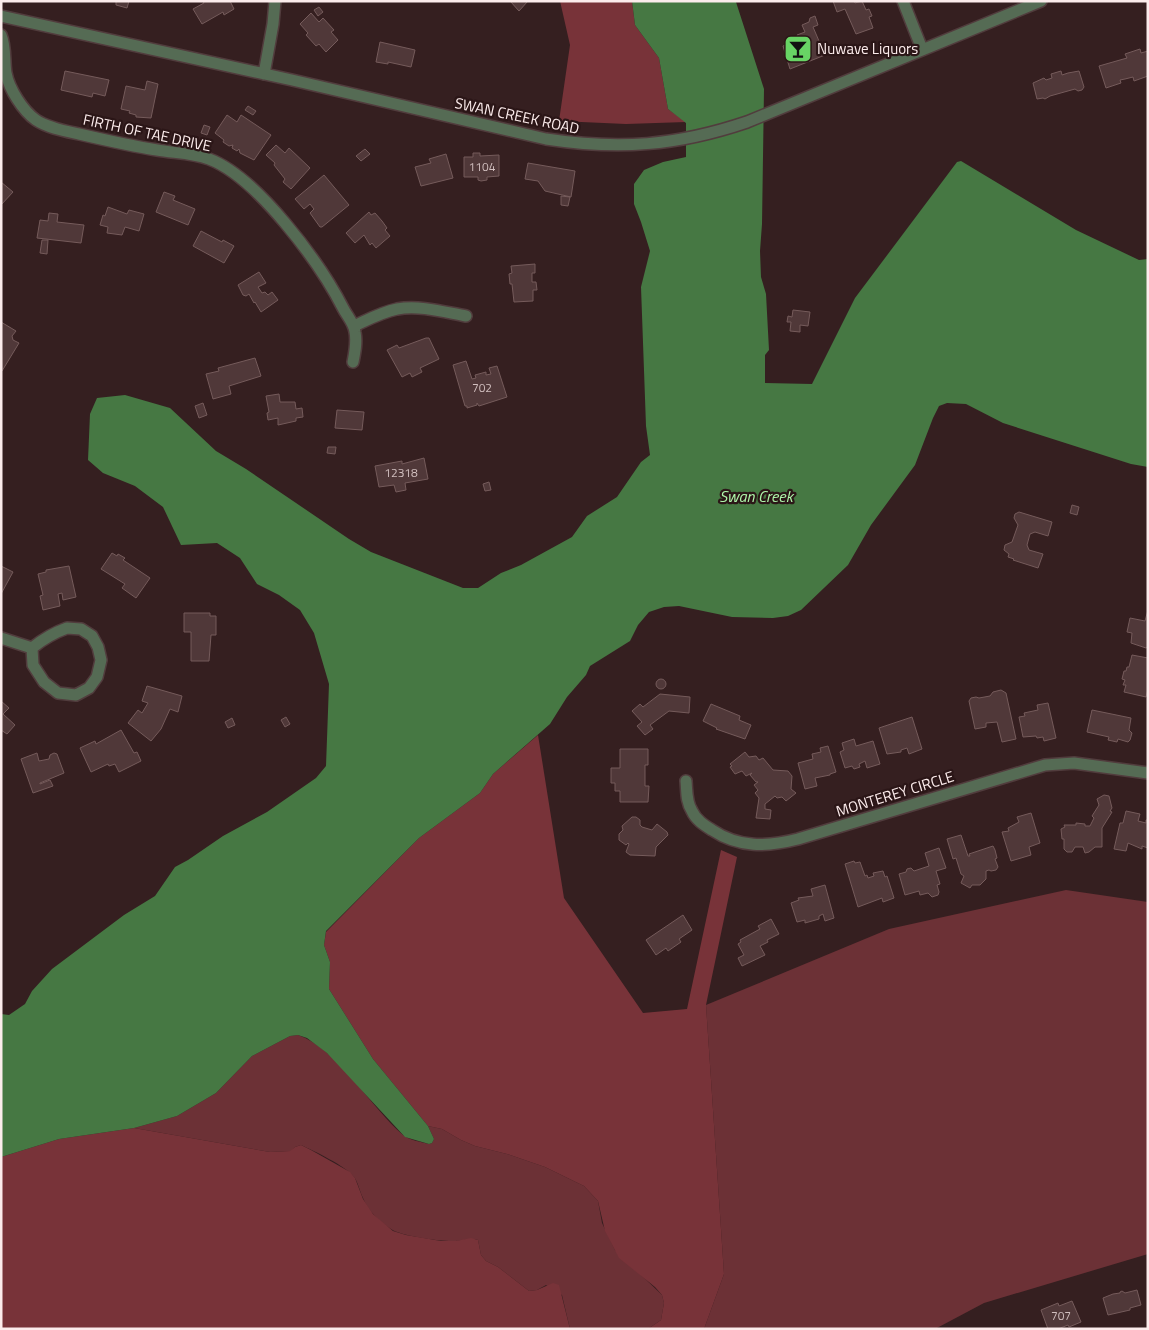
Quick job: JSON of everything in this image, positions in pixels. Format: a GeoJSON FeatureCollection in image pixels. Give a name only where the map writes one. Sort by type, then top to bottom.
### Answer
{"type":"FeatureCollection","features":[{"type":"Feature","properties":{"kind":"street"},"geometry":{"type":"LineString","coordinates":[[264,74],[273,24],[274,1]]}},
{"type":"Feature","properties":{"kind":"street"},"geometry":{"type":"LineString","coordinates":[[903,1],[922,49]]}},
{"type":"Feature","properties":{"kind":"street","name":"SWAN CREEK ROAD"},"geometry":{"type":"LineString","coordinates":[[1,16],[546,139],[581,145],[616,146],[678,141],[720,131],[1041,1]]}},
{"type":"Feature","properties":{"kind":"street","name":"FIRTH OF TAE DRIVE"},"geometry":{"type":"LineString","coordinates":[[1,36],[6,74],[10,84],[24,106],[36,120],[62,130],[122,144],[198,155],[210,159],[234,172],[275,213],[318,265],[354,326],[356,347],[353,362]]}},
{"type":"Feature","properties":{"kind":"street"},"geometry":{"type":"LineString","coordinates":[[354,326],[397,309],[418,308],[466,316]]}},
{"type":"Feature","properties":{"kind":"street"},"geometry":{"type":"LineString","coordinates":[[67,628],[80,630],[92,636],[98,647],[100,660],[97,677],[89,688],[76,695],[58,693],[44,682],[33,665],[32,648],[55,632],[67,628]]}},
{"type":"Feature","properties":{"kind":"street"},"geometry":{"type":"LineString","coordinates":[[1,638],[32,648]]}},
{"type":"Feature","properties":{"kind":"street","name":"MONTEREY CIRCLE"},"geometry":{"type":"LineString","coordinates":[[686,781],[688,802],[692,811],[703,824],[734,842],[765,845],[798,840],[1039,766],[1074,762],[1148,773]]}},
{"type":"Feature","properties":{"kind":"shaded area"},"geometry":{"type":"Polygon","coordinates":[[[560,1],[632,1],[635,25],[659,58],[668,109],[686,122],[626,124],[559,121],[570,45],[560,1]]]}},
{"type":"Feature","properties":{"kind":"shaded area"},"geometry":{"type":"Polygon","coordinates":[[[538,735],[564,898],[643,1013],[687,1009],[721,850],[737,857],[706,1005],[724,1274],[704,1329],[648,1329],[661,1320],[664,1303],[662,1295],[619,1258],[605,1231],[598,1201],[584,1186],[545,1167],[507,1154],[475,1146],[442,1129],[428,1126],[373,1059],[329,989],[330,962],[324,945],[326,932],[419,838],[480,793],[493,774],[538,735]]]}},
{"type":"Feature","properties":{"kind":"shaded area"},"geometry":{"type":"Polygon","coordinates":[[[1066,890],[1148,902],[1148,1254],[984,1303],[935,1329],[704,1329],[724,1274],[706,1005],[889,929],[1066,890]]]}},
{"type":"Feature","properties":{"kind":"shaded area"},"geometry":{"type":"Polygon","coordinates":[[[298,1035],[326,1052],[340,1065],[379,1110],[406,1137],[429,1144],[434,1139],[428,1126],[442,1129],[475,1146],[507,1154],[545,1167],[584,1186],[598,1201],[602,1223],[615,1250],[662,1295],[664,1303],[661,1320],[648,1329],[570,1329],[562,1295],[546,1285],[537,1290],[529,1291],[498,1267],[486,1261],[481,1255],[478,1240],[449,1241],[396,1232],[371,1212],[355,1179],[350,1173],[329,1159],[301,1145],[291,1151],[270,1152],[134,1128],[177,1116],[216,1093],[252,1056],[290,1036],[298,1035]]]}},
{"type":"Feature","properties":{"kind":"shaded area"},"geometry":{"type":"Polygon","coordinates":[[[134,1128],[270,1152],[290,1151],[301,1145],[350,1172],[355,1178],[363,1199],[373,1214],[393,1231],[441,1241],[471,1238],[478,1240],[481,1255],[486,1261],[498,1267],[529,1291],[537,1290],[553,1283],[559,1285],[570,1329],[1,1329],[1,1157],[59,1139],[134,1128]]]}},
{"type":"Feature","properties":{"kind":"water","name":"Swan Creek"},"geometry":{"type":"Polygon","coordinates":[[[632,1],[736,2],[764,89],[760,251],[761,277],[766,294],[769,350],[765,355],[765,383],[812,384],[855,298],[957,162],[961,161],[1076,230],[1139,260],[1148,259],[1148,467],[1131,464],[1003,423],[966,404],[947,403],[939,406],[915,465],[871,525],[848,565],[801,610],[788,616],[773,618],[732,617],[679,606],[664,607],[649,612],[638,625],[630,641],[590,666],[586,675],[567,697],[550,724],[493,774],[480,793],[419,838],[326,931],[324,945],[330,962],[329,989],[373,1059],[428,1126],[434,1139],[432,1143],[429,1144],[405,1137],[327,1053],[307,1038],[298,1035],[290,1036],[252,1056],[216,1093],[177,1116],[134,1128],[59,1139],[1,1157],[1,1014],[9,1015],[25,1004],[32,991],[52,969],[124,915],[155,896],[175,867],[223,836],[267,812],[316,778],[326,766],[329,684],[314,633],[300,610],[279,595],[257,584],[240,558],[217,543],[181,545],[163,507],[135,486],[103,473],[88,460],[90,414],[97,398],[125,395],[170,408],[216,451],[246,469],[349,539],[371,552],[463,588],[478,588],[501,573],[521,565],[572,537],[587,516],[617,497],[641,462],[650,455],[646,426],[641,287],[650,251],[634,204],[634,184],[644,170],[663,162],[686,157],[686,123],[668,109],[659,58],[635,25],[632,1]]]}},
{"type":"Feature","properties":{"kind":"building"},"geometry":{"type":"Polygon","coordinates":[[[116,1],[129,1],[127,8],[116,5],[116,1]]]}},
{"type":"Feature","properties":{"kind":"building"},"geometry":{"type":"Polygon","coordinates":[[[203,1],[230,1],[234,9],[224,15],[223,12],[202,24],[193,9],[204,3],[203,1]]]}},
{"type":"Feature","properties":{"kind":"building"},"geometry":{"type":"Polygon","coordinates":[[[510,1],[528,1],[519,11],[510,1]]]}},
{"type":"Feature","properties":{"kind":"building"},"geometry":{"type":"Polygon","coordinates":[[[833,1],[854,1],[855,3],[862,1],[866,10],[869,9],[872,16],[869,17],[873,28],[856,34],[845,9],[837,12],[833,1]]]}},
{"type":"Feature","properties":{"kind":"building"},"geometry":{"type":"Polygon","coordinates":[[[319,7],[323,12],[318,16],[314,10],[319,7]]]}},
{"type":"Feature","properties":{"kind":"building"},"geometry":{"type":"Polygon","coordinates":[[[311,13],[319,22],[323,18],[334,30],[331,32],[338,40],[326,52],[319,44],[316,46],[306,35],[308,33],[300,24],[311,13]]]}},
{"type":"Feature","properties":{"kind":"building"},"geometry":{"type":"Polygon","coordinates":[[[815,16],[818,25],[813,27],[825,55],[790,69],[783,46],[799,39],[797,35],[805,32],[802,25],[809,22],[810,18],[815,16]]]}},
{"type":"Feature","properties":{"kind":"building"},"geometry":{"type":"Polygon","coordinates":[[[380,42],[415,50],[411,67],[388,62],[388,64],[376,62],[380,42]]]}},
{"type":"Feature","properties":{"kind":"building"},"geometry":{"type":"Polygon","coordinates":[[[1140,49],[1141,53],[1148,51],[1148,76],[1134,81],[1133,77],[1120,80],[1121,83],[1106,88],[1099,66],[1127,58],[1125,54],[1140,49]]]}},
{"type":"Feature","properties":{"kind":"building"},"geometry":{"type":"Polygon","coordinates":[[[65,71],[109,80],[105,96],[93,93],[92,97],[61,90],[65,71]]]}},
{"type":"Feature","properties":{"kind":"building"},"geometry":{"type":"Polygon","coordinates":[[[1061,71],[1062,75],[1079,71],[1084,87],[1082,90],[1078,91],[1075,89],[1045,99],[1037,99],[1033,83],[1044,78],[1046,80],[1052,78],[1051,74],[1061,71]]]}},
{"type":"Feature","properties":{"kind":"building"},"geometry":{"type":"Polygon","coordinates":[[[147,81],[158,84],[151,118],[136,117],[136,115],[129,113],[130,111],[121,109],[126,86],[145,90],[147,81]]]}},
{"type":"Feature","properties":{"kind":"building"},"geometry":{"type":"Polygon","coordinates":[[[248,106],[256,111],[253,115],[245,110],[248,106]]]}},
{"type":"Feature","properties":{"kind":"building"},"geometry":{"type":"Polygon","coordinates":[[[227,115],[237,122],[241,115],[271,135],[254,160],[240,153],[239,149],[237,151],[232,148],[233,145],[229,146],[223,142],[224,140],[215,133],[227,115]]]}},
{"type":"Feature","properties":{"kind":"building"},"geometry":{"type":"Polygon","coordinates":[[[204,125],[210,127],[207,135],[201,133],[204,125]]]}},
{"type":"Feature","properties":{"kind":"building"},"geometry":{"type":"Polygon","coordinates":[[[276,145],[285,153],[289,148],[310,168],[291,189],[283,182],[285,179],[274,165],[275,163],[266,155],[276,145]]]}},
{"type":"Feature","properties":{"kind":"building"},"geometry":{"type":"Polygon","coordinates":[[[365,149],[370,154],[361,161],[356,156],[365,149]]]}},
{"type":"Feature","properties":{"kind":"building"},"geometry":{"type":"Polygon","coordinates":[[[473,153],[480,153],[480,156],[499,155],[499,176],[487,177],[487,180],[481,181],[478,180],[478,177],[464,177],[464,157],[473,157],[473,153]]]}},
{"type":"Feature","properties":{"kind":"building"},"geometry":{"type":"Polygon","coordinates":[[[446,154],[453,178],[421,186],[415,167],[431,163],[429,159],[446,154]]]}},
{"type":"Feature","properties":{"kind":"building"},"geometry":{"type":"Polygon","coordinates":[[[528,163],[575,171],[571,197],[545,191],[538,181],[525,179],[528,163]]]}},
{"type":"Feature","properties":{"kind":"building"},"geometry":{"type":"Polygon","coordinates":[[[324,175],[349,205],[320,227],[310,213],[314,209],[310,204],[304,209],[295,199],[324,175]]]}},
{"type":"Feature","properties":{"kind":"building"},"geometry":{"type":"Polygon","coordinates":[[[1,182],[13,192],[1,205],[1,182]]]}},
{"type":"Feature","properties":{"kind":"building"},"geometry":{"type":"Polygon","coordinates":[[[164,192],[175,196],[173,200],[195,209],[188,225],[156,212],[164,192]]]}},
{"type":"Feature","properties":{"kind":"building"},"geometry":{"type":"Polygon","coordinates":[[[561,196],[570,197],[568,206],[561,205],[561,196]]]}},
{"type":"Feature","properties":{"kind":"building"},"geometry":{"type":"Polygon","coordinates":[[[108,207],[127,214],[129,210],[144,214],[139,231],[125,227],[122,235],[107,233],[108,227],[100,225],[108,207]]]}},
{"type":"Feature","properties":{"kind":"building"},"geometry":{"type":"Polygon","coordinates":[[[369,212],[371,215],[375,213],[382,221],[387,228],[385,230],[390,236],[376,248],[372,243],[370,245],[364,235],[355,243],[346,233],[369,212]]]}},
{"type":"Feature","properties":{"kind":"building"},"geometry":{"type":"Polygon","coordinates":[[[49,213],[58,214],[57,222],[84,225],[81,243],[37,238],[40,220],[48,221],[49,213]]]}},
{"type":"Feature","properties":{"kind":"building"},"geometry":{"type":"Polygon","coordinates":[[[201,231],[234,246],[224,263],[193,246],[201,231]]]}},
{"type":"Feature","properties":{"kind":"building"},"geometry":{"type":"Polygon","coordinates":[[[42,240],[48,240],[47,254],[40,253],[42,240]]]}},
{"type":"Feature","properties":{"kind":"building"},"geometry":{"type":"Polygon","coordinates":[[[535,264],[532,282],[536,282],[537,290],[533,290],[533,301],[514,302],[509,274],[512,273],[511,266],[535,264]]]}},
{"type":"Feature","properties":{"kind":"building"},"geometry":{"type":"Polygon","coordinates":[[[259,272],[266,283],[258,287],[262,293],[265,292],[268,295],[272,292],[278,300],[261,312],[249,294],[243,295],[238,285],[259,272]]]}},
{"type":"Feature","properties":{"kind":"building"},"geometry":{"type":"Polygon","coordinates":[[[793,310],[810,312],[808,326],[800,325],[800,332],[790,331],[791,322],[787,322],[788,316],[792,317],[793,310]]]}},
{"type":"Feature","properties":{"kind":"building"},"geometry":{"type":"Polygon","coordinates":[[[1,322],[16,331],[12,336],[13,340],[19,343],[2,371],[1,322]]]}},
{"type":"Feature","properties":{"kind":"building"},"geometry":{"type":"Polygon","coordinates":[[[429,338],[439,359],[420,368],[422,372],[412,377],[410,373],[402,377],[387,350],[397,345],[399,348],[429,338]]]}},
{"type":"Feature","properties":{"kind":"building"},"geometry":{"type":"Polygon","coordinates":[[[255,358],[261,376],[229,386],[231,394],[213,399],[206,374],[219,371],[218,368],[255,358]]]}},
{"type":"Feature","properties":{"kind":"building"},"geometry":{"type":"Polygon","coordinates":[[[466,361],[472,379],[476,378],[475,375],[486,372],[486,375],[491,374],[489,368],[497,366],[507,397],[479,406],[477,403],[477,405],[467,408],[453,365],[466,361]]]}},
{"type":"Feature","properties":{"kind":"building"},"geometry":{"type":"Polygon","coordinates":[[[279,394],[280,402],[295,402],[296,409],[302,408],[303,417],[296,418],[296,421],[278,425],[278,418],[268,420],[267,413],[269,412],[266,396],[279,394]]]}},
{"type":"Feature","properties":{"kind":"building"},"geometry":{"type":"Polygon","coordinates":[[[203,403],[207,415],[199,418],[195,406],[203,403]]]}},
{"type":"Feature","properties":{"kind":"building"},"geometry":{"type":"Polygon","coordinates":[[[337,410],[364,412],[362,430],[335,428],[337,410]]]}},
{"type":"Feature","properties":{"kind":"building"},"geometry":{"type":"Polygon","coordinates":[[[328,447],[336,447],[335,454],[327,453],[328,447]]]}},
{"type":"Feature","properties":{"kind":"building"},"geometry":{"type":"Polygon","coordinates":[[[424,458],[428,479],[405,483],[406,490],[396,492],[394,485],[379,487],[375,466],[402,461],[402,464],[424,458]]]}},
{"type":"Feature","properties":{"kind":"building"},"geometry":{"type":"Polygon","coordinates":[[[489,482],[491,490],[485,491],[483,484],[489,482]]]}},
{"type":"Feature","properties":{"kind":"building"},"geometry":{"type":"Polygon","coordinates":[[[1072,505],[1079,507],[1077,515],[1070,513],[1072,505]]]}},
{"type":"Feature","properties":{"kind":"building"},"geometry":{"type":"Polygon","coordinates":[[[1019,512],[1052,522],[1048,536],[1035,532],[1030,534],[1027,545],[1029,550],[1043,554],[1038,568],[1013,560],[1008,557],[1009,554],[1004,550],[1005,545],[1012,542],[1018,525],[1014,518],[1015,514],[1019,512]]]}},
{"type":"Feature","properties":{"kind":"building"},"geometry":{"type":"Polygon","coordinates":[[[112,553],[125,558],[123,560],[150,578],[136,598],[122,588],[125,584],[101,569],[112,553]]]}},
{"type":"Feature","properties":{"kind":"building"},"geometry":{"type":"Polygon","coordinates":[[[1,566],[13,572],[1,594],[1,566]]]}},
{"type":"Feature","properties":{"kind":"building"},"geometry":{"type":"Polygon","coordinates":[[[69,566],[76,597],[63,600],[62,593],[58,594],[60,606],[43,610],[40,596],[43,595],[38,574],[46,572],[46,570],[69,566]]]}},
{"type":"Feature","properties":{"kind":"building"},"geometry":{"type":"Polygon","coordinates":[[[1148,610],[1148,647],[1146,648],[1131,643],[1132,633],[1127,632],[1130,618],[1145,621],[1148,610]]]}},
{"type":"Feature","properties":{"kind":"building"},"geometry":{"type":"Polygon","coordinates":[[[184,613],[210,613],[210,616],[216,616],[216,635],[211,635],[209,661],[191,661],[191,632],[184,632],[184,613]]]}},
{"type":"Feature","properties":{"kind":"building"},"geometry":{"type":"Polygon","coordinates":[[[1132,655],[1148,658],[1148,689],[1146,697],[1124,692],[1126,685],[1123,685],[1125,680],[1122,679],[1124,671],[1129,667],[1132,655]]]}},
{"type":"Feature","properties":{"kind":"building"},"geometry":{"type":"Polygon","coordinates":[[[661,679],[666,684],[661,689],[656,684],[661,679]]]}},
{"type":"Feature","properties":{"kind":"building"},"geometry":{"type":"Polygon","coordinates":[[[147,686],[182,696],[178,712],[170,709],[161,729],[151,741],[128,723],[138,710],[142,713],[148,703],[142,701],[147,686]]]}},
{"type":"Feature","properties":{"kind":"building"},"geometry":{"type":"Polygon","coordinates":[[[1001,690],[1006,693],[1016,739],[1002,742],[997,722],[986,723],[986,727],[975,729],[969,701],[971,698],[990,696],[993,692],[1001,690]]]}},
{"type":"Feature","properties":{"kind":"building"},"geometry":{"type":"Polygon","coordinates":[[[660,694],[690,697],[689,713],[669,711],[650,725],[653,729],[645,735],[637,726],[642,722],[632,711],[640,704],[643,707],[660,694]]]}},
{"type":"Feature","properties":{"kind":"building"},"geometry":{"type":"Polygon","coordinates":[[[1,701],[9,708],[3,714],[15,725],[7,734],[1,730],[1,701]]]}},
{"type":"Feature","properties":{"kind":"building"},"geometry":{"type":"Polygon","coordinates":[[[1048,703],[1056,738],[1044,741],[1043,737],[1023,737],[1019,717],[1025,716],[1024,713],[1038,710],[1037,705],[1048,703]]]}},
{"type":"Feature","properties":{"kind":"building"},"geometry":{"type":"Polygon","coordinates":[[[711,704],[740,716],[739,720],[751,725],[745,739],[716,729],[703,721],[711,704]]]}},
{"type":"Feature","properties":{"kind":"building"},"geometry":{"type":"Polygon","coordinates":[[[1092,710],[1131,718],[1129,730],[1132,733],[1130,740],[1128,742],[1118,739],[1117,742],[1108,740],[1109,737],[1087,732],[1092,710]]]}},
{"type":"Feature","properties":{"kind":"building"},"geometry":{"type":"Polygon","coordinates":[[[286,717],[290,724],[285,727],[281,720],[286,717]]]}},
{"type":"Feature","properties":{"kind":"building"},"geometry":{"type":"Polygon","coordinates":[[[912,717],[922,749],[909,754],[907,748],[901,750],[901,752],[887,754],[879,728],[912,717]]]}},
{"type":"Feature","properties":{"kind":"building"},"geometry":{"type":"Polygon","coordinates":[[[232,718],[235,725],[228,728],[225,722],[232,718]]]}},
{"type":"Feature","properties":{"kind":"building"},"geometry":{"type":"Polygon","coordinates":[[[121,730],[134,753],[137,752],[141,761],[119,772],[115,764],[109,766],[108,764],[91,772],[80,748],[95,741],[96,744],[121,730]]]}},
{"type":"Feature","properties":{"kind":"building"},"geometry":{"type":"Polygon","coordinates":[[[854,739],[856,746],[873,741],[880,764],[867,768],[865,761],[859,764],[860,767],[854,769],[852,766],[845,768],[840,752],[844,750],[842,743],[854,739]]]}},
{"type":"Feature","properties":{"kind":"building"},"geometry":{"type":"Polygon","coordinates":[[[828,746],[836,772],[815,778],[817,786],[805,789],[798,763],[813,759],[812,754],[821,752],[820,748],[828,746]]]}},
{"type":"Feature","properties":{"kind":"building"},"geometry":{"type":"Polygon","coordinates":[[[620,749],[648,749],[648,765],[645,765],[645,786],[649,786],[648,802],[620,802],[620,791],[615,791],[615,783],[611,783],[611,768],[620,768],[620,749]]]}},
{"type":"Feature","properties":{"kind":"building"},"geometry":{"type":"Polygon","coordinates":[[[745,752],[749,757],[756,756],[759,760],[763,758],[773,770],[788,771],[792,776],[791,789],[796,793],[786,801],[782,797],[777,798],[775,796],[765,804],[765,809],[771,810],[770,819],[756,818],[759,798],[755,793],[758,790],[754,785],[758,782],[750,775],[752,773],[746,776],[742,771],[735,774],[730,767],[732,766],[730,764],[745,752]]]}},
{"type":"Feature","properties":{"kind":"building"},"geometry":{"type":"Polygon","coordinates":[[[37,753],[39,761],[49,759],[50,755],[54,753],[57,754],[64,773],[40,783],[50,780],[53,786],[33,793],[21,759],[37,753]]]}},
{"type":"Feature","properties":{"kind":"building"},"geometry":{"type":"Polygon","coordinates":[[[1104,795],[1109,796],[1112,808],[1110,811],[1112,812],[1102,828],[1102,847],[1095,847],[1085,853],[1083,847],[1075,847],[1072,852],[1067,852],[1064,849],[1061,829],[1065,827],[1064,825],[1076,825],[1076,823],[1090,826],[1094,818],[1092,816],[1099,805],[1097,799],[1104,795]]]}},
{"type":"Feature","properties":{"kind":"building"},"geometry":{"type":"Polygon","coordinates":[[[1126,811],[1140,814],[1138,821],[1146,823],[1146,820],[1148,820],[1148,848],[1142,846],[1142,849],[1128,843],[1126,851],[1114,849],[1120,823],[1123,823],[1126,811]]]}},
{"type":"Feature","properties":{"kind":"building"},"geometry":{"type":"Polygon","coordinates":[[[1031,813],[1040,843],[1029,847],[1031,855],[1011,861],[1002,832],[1009,831],[1008,828],[1019,822],[1017,817],[1031,813]]]}},
{"type":"Feature","properties":{"kind":"building"},"geometry":{"type":"Polygon","coordinates":[[[632,817],[640,820],[642,827],[652,830],[657,824],[667,832],[668,835],[656,847],[655,856],[630,855],[626,852],[629,844],[626,845],[619,840],[619,834],[623,830],[622,826],[632,817]]]}},
{"type":"Feature","properties":{"kind":"building"},"geometry":{"type":"Polygon","coordinates":[[[961,835],[968,856],[993,846],[997,858],[995,859],[998,867],[996,870],[986,871],[986,879],[980,885],[972,885],[970,888],[961,883],[964,876],[961,874],[956,858],[953,859],[947,839],[961,835]]]}},
{"type":"Feature","properties":{"kind":"building"},"geometry":{"type":"Polygon","coordinates":[[[939,848],[946,868],[936,871],[940,884],[937,885],[938,895],[932,897],[928,893],[920,895],[919,891],[905,895],[899,874],[906,872],[907,869],[911,868],[914,871],[929,866],[925,853],[939,848]]]}},
{"type":"Feature","properties":{"kind":"building"},"geometry":{"type":"Polygon","coordinates":[[[854,861],[855,863],[860,862],[865,876],[867,875],[868,878],[874,876],[873,873],[883,871],[885,877],[887,876],[894,898],[883,902],[882,898],[858,907],[845,864],[854,861]]]}},
{"type":"Feature","properties":{"kind":"building"},"geometry":{"type":"Polygon","coordinates":[[[825,885],[834,918],[825,921],[823,914],[819,916],[819,919],[805,923],[805,920],[797,922],[791,903],[799,900],[798,898],[813,896],[811,889],[825,885]]]}},
{"type":"Feature","properties":{"kind":"building"},"geometry":{"type":"Polygon","coordinates":[[[683,915],[692,930],[679,939],[681,942],[668,951],[666,948],[656,955],[646,940],[683,915]]]}},
{"type":"Feature","properties":{"kind":"building"},"geometry":{"type":"Polygon","coordinates":[[[771,919],[779,934],[760,946],[765,955],[742,966],[738,958],[744,955],[738,944],[741,942],[740,940],[760,929],[758,926],[771,919]]]}},
{"type":"Feature","properties":{"kind":"building"},"geometry":{"type":"Polygon","coordinates":[[[1137,1290],[1141,1305],[1130,1308],[1130,1310],[1108,1315],[1103,1298],[1122,1291],[1125,1293],[1137,1290]]]}},
{"type":"Feature","properties":{"kind":"building"},"geometry":{"type":"Polygon","coordinates":[[[1072,1301],[1081,1322],[1069,1327],[1068,1325],[1058,1329],[1048,1329],[1041,1310],[1058,1303],[1059,1306],[1072,1301]]]}},
{"type":"Feature","properties":{"kind":"place","name":"Nuwave Liquors"},"geometry":{"type":"Point","coordinates":[798,49]}}]}
